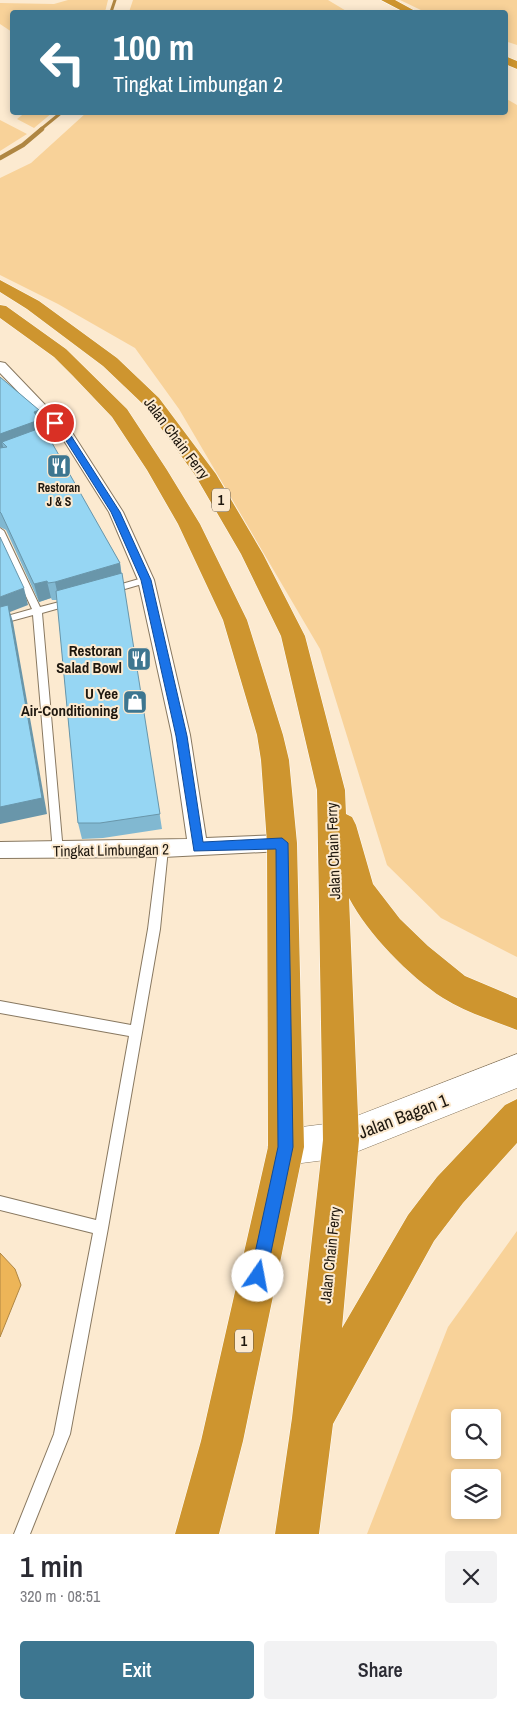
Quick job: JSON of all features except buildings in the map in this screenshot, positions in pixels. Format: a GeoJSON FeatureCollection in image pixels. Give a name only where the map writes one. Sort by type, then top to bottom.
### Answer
{"type":"FeatureCollection","features":[{"type":"Feature","properties":{"kind":"highway"},"geometry":{"type":"LineString","coordinates":[[386,0],[408,10]]}},
{"type":"Feature","properties":{"kind":"highway"},"geometry":{"type":"LineString","coordinates":[[373,4],[385,10]]}},
{"type":"Feature","properties":{"kind":"highway","name":"Jalan Chain Ferry"},"geometry":{"type":"LineString","coordinates":[[0,285],[34,305],[110,362],[152,402],[205,474],[252,554],[293,636],[331,790],[341,1140],[313,1418],[297,1534]]}},
{"type":"Feature","properties":{"kind":"highway","name":"Jalan Chain Ferry"},"geometry":{"type":"LineString","coordinates":[[0,310],[60,353],[120,414],[139,441],[190,524],[235,620],[268,726],[276,760],[282,843],[286,1147],[222,1441],[197,1534]]}},
{"type":"Feature","properties":{"kind":"highway"},"geometry":{"type":"LineString","coordinates":[[331,790],[362,892],[375,912],[393,932],[453,986],[478,999],[517,1014]]}},
{"type":"Feature","properties":{"kind":"highway"},"geometry":{"type":"LineString","coordinates":[[313,1418],[421,1228],[450,1190],[517,1117]]}},
{"type":"Feature","properties":{"kind":"street"},"geometry":{"type":"LineString","coordinates":[[0,366],[66,434],[116,512],[146,580],[182,736],[198,848]]}},
{"type":"Feature","properties":{"kind":"street","name":"Tingkat Limbungan 2"},"geometry":{"type":"LineString","coordinates":[[0,850],[58,852],[163,850],[282,843]]}},
{"type":"Feature","properties":{"kind":"street","name":"Jalan Bagan 1"},"geometry":{"type":"LineString","coordinates":[[286,1147],[341,1140],[517,1071]]}},
{"type":"Feature","properties":{"kind":"lane"},"geometry":{"type":"LineString","coordinates":[[33,446],[66,434]]}},
{"type":"Feature","properties":{"kind":"lane"},"geometry":{"type":"LineString","coordinates":[[0,531],[37,611],[58,852]]}},
{"type":"Feature","properties":{"kind":"lane"},"geometry":{"type":"LineString","coordinates":[[101,593],[146,580]]}},
{"type":"Feature","properties":{"kind":"lane"},"geometry":{"type":"LineString","coordinates":[[0,620],[83,598]]}},
{"type":"Feature","properties":{"kind":"lane"},"geometry":{"type":"LineString","coordinates":[[22,1534],[62,1434],[154,930],[163,850]]}},
{"type":"Feature","properties":{"kind":"lane"},"geometry":{"type":"LineString","coordinates":[[0,1007],[135,1031]]}},
{"type":"Feature","properties":{"kind":"lane"},"geometry":{"type":"LineString","coordinates":[[0,1203],[101,1228]]}},
{"type":"Feature","properties":{"kind":"shaded area"},"geometry":{"type":"Polygon","coordinates":[[[68,0],[108,0],[106,10],[10,10],[10,31],[0,24],[0,3],[54,4],[68,0]]]}},
{"type":"Feature","properties":{"kind":"shaded area"},"geometry":{"type":"Polygon","coordinates":[[[133,0],[328,0],[345,10],[130,10],[133,0]]]}},
{"type":"Feature","properties":{"kind":"shaded area"},"geometry":{"type":"Polygon","coordinates":[[[400,0],[517,0],[517,45],[508,42],[508,10],[421,10],[400,0]]]}},
{"type":"Feature","properties":{"kind":"shaded area"},"geometry":{"type":"Polygon","coordinates":[[[508,100],[517,105],[517,957],[441,918],[387,865],[320,649],[179,409],[135,348],[58,304],[0,275],[0,178],[31,163],[84,115],[508,115],[508,100]]]}},
{"type":"Feature","properties":{"kind":"shaded area"},"geometry":{"type":"Polygon","coordinates":[[[22,115],[50,115],[34,128],[17,119],[22,115]]]}},
{"type":"Feature","properties":{"kind":"shaded area"},"geometry":{"type":"Polygon","coordinates":[[[0,120],[27,134],[0,151],[0,120]]]}},
{"type":"Feature","properties":{"kind":"shaded area"},"geometry":{"type":"Polygon","coordinates":[[[517,1231],[517,1534],[367,1534],[448,1327],[517,1231]]]}},
{"type":"Feature","properties":{"kind":"shaded area"},"geometry":{"type":"Polygon","coordinates":[[[0,1253],[15,1269],[21,1285],[0,1337],[0,1253]]]}},
{"type":"Feature","properties":{"kind":"waterway"},"geometry":{"type":"LineString","coordinates":[[112,10],[115,0]]}},
{"type":"Feature","properties":{"kind":"waterway"},"geometry":{"type":"LineString","coordinates":[[40,130],[58,115]]}},
{"type":"Feature","properties":{"kind":"waterway"},"geometry":{"type":"LineString","coordinates":[[0,158],[23,145],[42,129]]}},
{"type":"Feature","properties":{"kind":"place","name":"Restoran J & S"},"geometry":{"type":"Point","coordinates":[59,466]}},
{"type":"Feature","properties":{"kind":"place","name":"Restoran Salad Bowl"},"geometry":{"type":"Point","coordinates":[139,659]}},
{"type":"Feature","properties":{"kind":"place","name":"U Yee Air-Conditioning"},"geometry":{"type":"Point","coordinates":[135,702]}},
{"type":"Feature","properties":{"kind":"route"},"geometry":{"type":"LineString","coordinates":[[55,423],[66,434],[116,512],[146,580],[182,736],[198,848],[282,843],[286,1147],[258,1276]]}}]}
